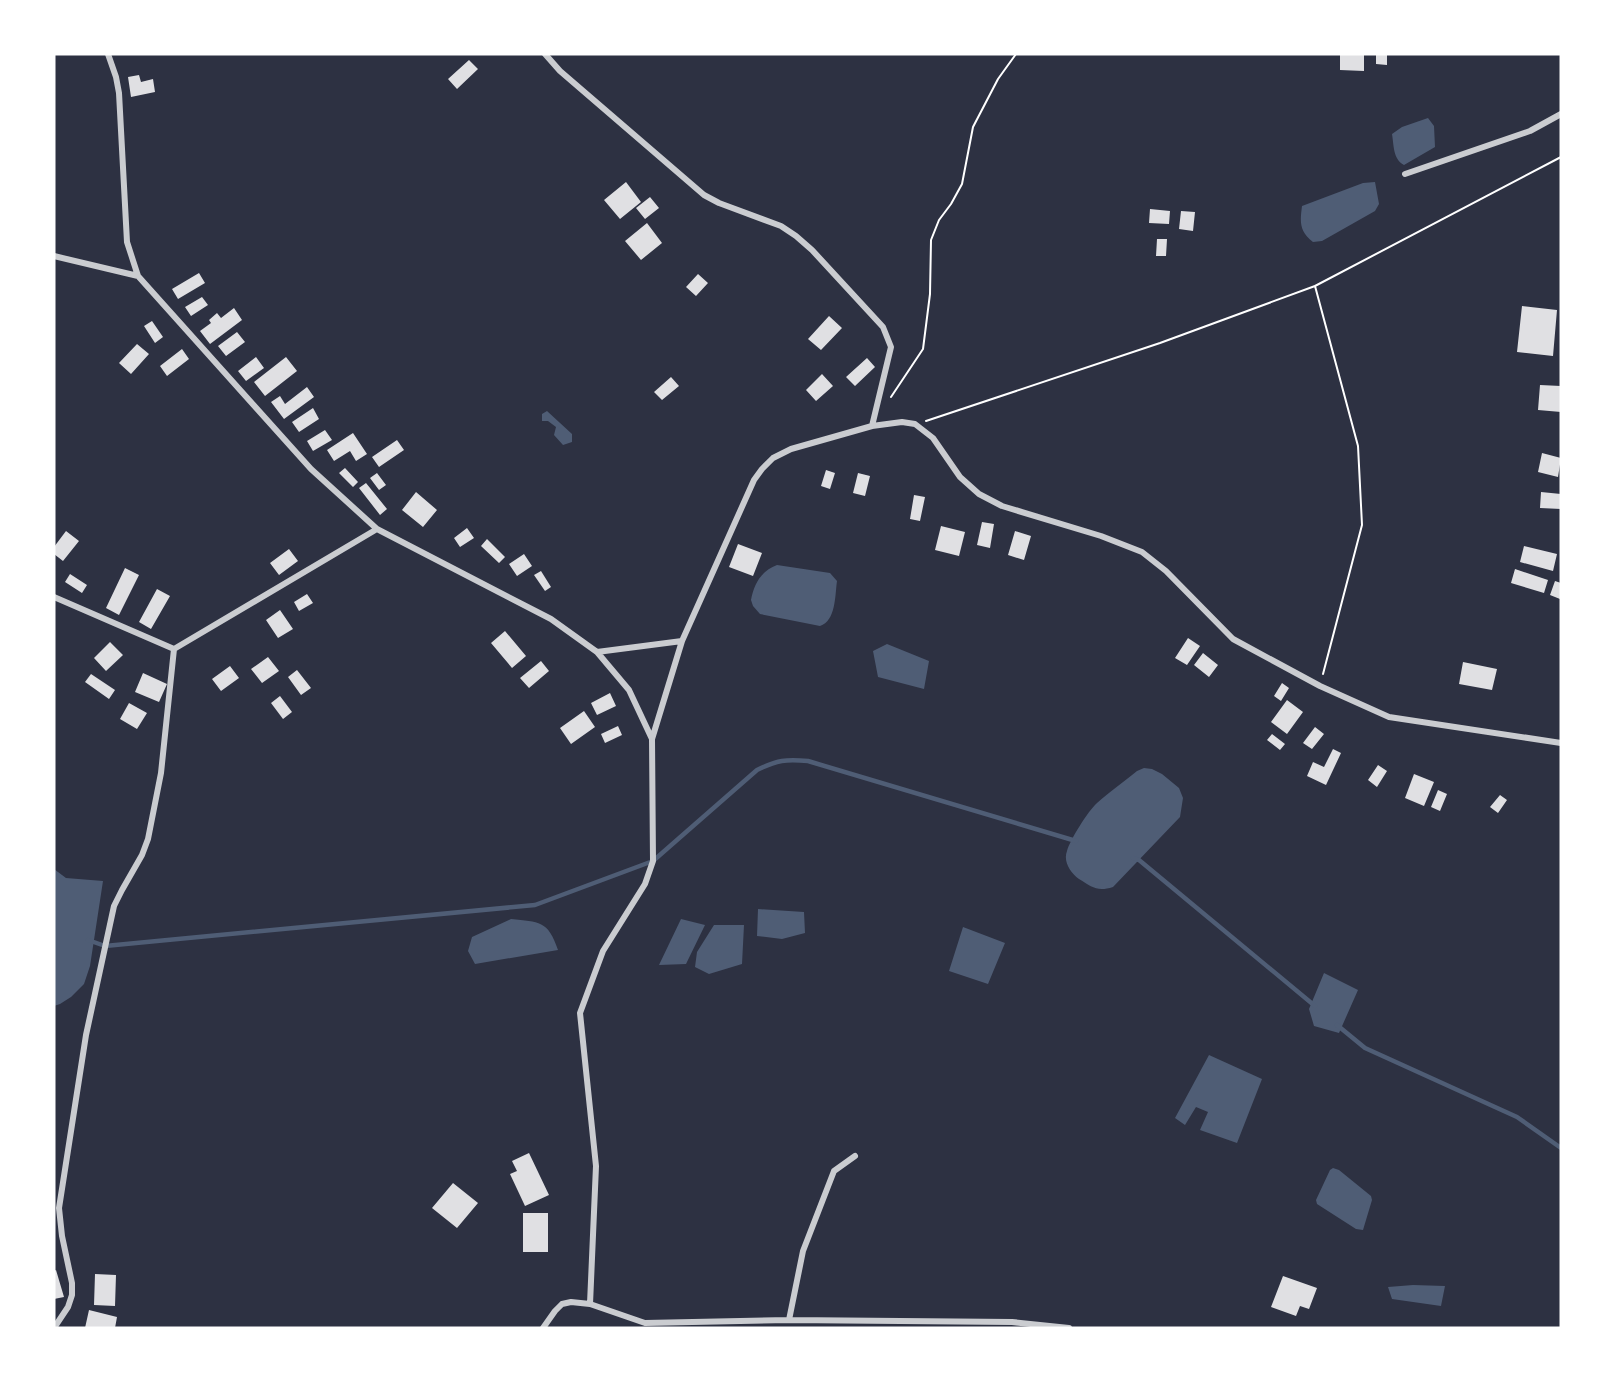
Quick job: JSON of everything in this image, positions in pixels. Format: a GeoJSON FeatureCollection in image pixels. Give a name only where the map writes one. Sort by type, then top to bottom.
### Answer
{"type":"FeatureCollection","features":[{"type":"Feature","properties":{"kind":"street"},"geometry":{"type":"LineString","coordinates":[[108,54],[119,93],[127,242],[138,276],[311,469],[376,529],[551,619],[597,652],[628,690],[652,739]]}},
{"type":"Feature","properties":{"kind":"street"},"geometry":{"type":"LineString","coordinates":[[545,54],[560,71],[704,195],[719,204],[781,226],[796,236],[812,250],[883,327],[891,347],[872,426]]}},
{"type":"Feature","properties":{"kind":"street"},"geometry":{"type":"LineString","coordinates":[[1405,174],[1530,131],[1561,114]]}},
{"type":"Feature","properties":{"kind":"street"},"geometry":{"type":"LineString","coordinates":[[54,256],[138,276]]}},
{"type":"Feature","properties":{"kind":"street"},"geometry":{"type":"LineString","coordinates":[[590,1304],[596,1166],[580,1013],[603,951],[645,884],[654,861],[652,739],[682,641],[754,480],[773,458],[791,449],[872,426],[902,422],[915,424],[933,438],[960,477],[979,494],[1009,508],[1101,536],[1142,552],[1166,571],[1233,639],[1320,686],[1389,717],[1561,743]]}},
{"type":"Feature","properties":{"kind":"street"},"geometry":{"type":"LineString","coordinates":[[174,649],[376,529]]}},
{"type":"Feature","properties":{"kind":"street"},"geometry":{"type":"LineString","coordinates":[[54,597],[174,649]]}},
{"type":"Feature","properties":{"kind":"street"},"geometry":{"type":"LineString","coordinates":[[597,652],[682,641]]}},
{"type":"Feature","properties":{"kind":"street"},"geometry":{"type":"LineString","coordinates":[[54,1328],[68,1307],[72,1295],[60,1208],[86,1035],[114,906],[142,855],[148,839],[161,773],[174,649]]}},
{"type":"Feature","properties":{"kind":"street"},"geometry":{"type":"LineString","coordinates":[[789,1320],[803,1251],[834,1171],[855,1156]]}},
{"type":"Feature","properties":{"kind":"street"},"geometry":{"type":"LineString","coordinates":[[543,1328],[562,1304],[571,1302],[590,1304],[644,1325],[789,1320],[1012,1322],[1069,1328]]}},
{"type":"Feature","properties":{"kind":"path"},"geometry":{"type":"LineString","coordinates":[[891,397],[922,349],[930,294],[931,240],[939,220],[962,184],[973,127],[998,79],[1016,54]]}},
{"type":"Feature","properties":{"kind":"path"},"geometry":{"type":"LineString","coordinates":[[915,424],[1160,343],[1316,286],[1561,157]]}},
{"type":"Feature","properties":{"kind":"path"},"geometry":{"type":"LineString","coordinates":[[1316,286],[1358,446],[1362,525],[1320,686]]}},
{"type":"Feature","properties":{"kind":"water"},"geometry":{"type":"Polygon","coordinates":[[[1428,118],[1434,126],[1435,147],[1404,165],[1396,156],[1392,134],[1402,127],[1428,118]]]}},
{"type":"Feature","properties":{"kind":"water"},"geometry":{"type":"Polygon","coordinates":[[[1375,182],[1379,204],[1375,211],[1322,241],[1313,242],[1305,234],[1301,222],[1302,206],[1363,183],[1375,182]]]}},
{"type":"Feature","properties":{"kind":"water"},"geometry":{"type":"Polygon","coordinates":[[[547,411],[572,434],[572,442],[563,445],[554,435],[556,427],[548,421],[542,421],[542,414],[547,411]]]}},
{"type":"Feature","properties":{"kind":"water"},"geometry":{"type":"Polygon","coordinates":[[[777,565],[830,573],[837,581],[834,607],[825,623],[820,626],[760,614],[753,606],[751,600],[756,583],[763,574],[777,565]]]}},
{"type":"Feature","properties":{"kind":"water"},"geometry":{"type":"Polygon","coordinates":[[[887,644],[929,661],[924,689],[878,677],[873,651],[887,644]]]}},
{"type":"Feature","properties":{"kind":"water"},"geometry":{"type":"Polygon","coordinates":[[[1144,768],[1162,774],[1179,788],[1183,798],[1180,817],[1113,887],[1099,889],[1091,886],[1070,870],[1066,859],[1069,846],[1093,807],[1137,771],[1144,768]]]}},
{"type":"Feature","properties":{"kind":"water"},"geometry":{"type":"Polygon","coordinates":[[[54,869],[66,878],[103,881],[90,966],[84,984],[71,997],[54,1006],[54,869]]]}},
{"type":"Feature","properties":{"kind":"water"},"geometry":{"type":"Polygon","coordinates":[[[758,909],[804,912],[805,933],[782,939],[757,936],[758,909]]]}},
{"type":"Feature","properties":{"kind":"water"},"geometry":{"type":"Polygon","coordinates":[[[511,919],[541,924],[550,933],[558,950],[475,964],[468,951],[472,937],[511,919]]]}},
{"type":"Feature","properties":{"kind":"water"},"geometry":{"type":"Polygon","coordinates":[[[681,919],[705,925],[686,964],[659,965],[681,919]]]}},
{"type":"Feature","properties":{"kind":"water"},"geometry":{"type":"Polygon","coordinates":[[[714,925],[744,925],[742,964],[709,974],[695,967],[697,952],[714,925]]]}},
{"type":"Feature","properties":{"kind":"water"},"geometry":{"type":"Polygon","coordinates":[[[963,927],[1005,943],[988,984],[949,971],[963,927]]]}},
{"type":"Feature","properties":{"kind":"water"},"geometry":{"type":"Polygon","coordinates":[[[1324,973],[1358,990],[1339,1033],[1314,1026],[1309,1009],[1324,973]]]}},
{"type":"Feature","properties":{"kind":"water"},"geometry":{"type":"Polygon","coordinates":[[[1209,1055],[1262,1079],[1237,1143],[1200,1130],[1208,1112],[1196,1107],[1185,1125],[1175,1118],[1209,1055]]]}},
{"type":"Feature","properties":{"kind":"water"},"geometry":{"type":"Polygon","coordinates":[[[1333,1168],[1339,1170],[1371,1196],[1372,1200],[1363,1230],[1356,1229],[1317,1204],[1316,1200],[1333,1168]]]}},
{"type":"Feature","properties":{"kind":"water"},"geometry":{"type":"Polygon","coordinates":[[[1445,1286],[1441,1306],[1392,1299],[1388,1287],[1445,1286]]]}},
{"type":"Feature","properties":{"kind":"building"},"geometry":{"type":"Polygon","coordinates":[[[1340,54],[1364,54],[1364,71],[1340,70],[1340,54]]]}},
{"type":"Feature","properties":{"kind":"building"},"geometry":{"type":"Polygon","coordinates":[[[1376,54],[1387,54],[1387,65],[1376,64],[1376,54]]]}},
{"type":"Feature","properties":{"kind":"building"},"geometry":{"type":"Polygon","coordinates":[[[469,60],[478,69],[457,89],[448,79],[469,60]]]}},
{"type":"Feature","properties":{"kind":"building"},"geometry":{"type":"Polygon","coordinates":[[[139,75],[141,82],[153,79],[155,92],[131,97],[128,77],[139,75]]]}},
{"type":"Feature","properties":{"kind":"building"},"geometry":{"type":"Polygon","coordinates":[[[626,182],[641,202],[620,219],[604,200],[626,182]]]}},
{"type":"Feature","properties":{"kind":"building"},"geometry":{"type":"Polygon","coordinates":[[[650,197],[659,208],[645,219],[636,208],[650,197]]]}},
{"type":"Feature","properties":{"kind":"building"},"geometry":{"type":"Polygon","coordinates":[[[1150,209],[1170,211],[1169,224],[1149,223],[1150,209]]]}},
{"type":"Feature","properties":{"kind":"building"},"geometry":{"type":"Polygon","coordinates":[[[1181,211],[1195,212],[1193,231],[1179,229],[1181,211]]]}},
{"type":"Feature","properties":{"kind":"building"},"geometry":{"type":"Polygon","coordinates":[[[647,223],[662,243],[641,260],[625,241],[647,223]]]}},
{"type":"Feature","properties":{"kind":"building"},"geometry":{"type":"Polygon","coordinates":[[[1157,239],[1167,239],[1166,256],[1156,256],[1157,239]]]}},
{"type":"Feature","properties":{"kind":"building"},"geometry":{"type":"Polygon","coordinates":[[[199,273],[205,283],[178,299],[172,289],[199,273]]]}},
{"type":"Feature","properties":{"kind":"building"},"geometry":{"type":"Polygon","coordinates":[[[698,274],[708,283],[696,296],[686,287],[698,274]]]}},
{"type":"Feature","properties":{"kind":"building"},"geometry":{"type":"Polygon","coordinates":[[[202,297],[208,305],[191,316],[185,307],[202,297]]]}},
{"type":"Feature","properties":{"kind":"building"},"geometry":{"type":"Polygon","coordinates":[[[1522,306],[1557,310],[1553,356],[1517,352],[1522,306]]]}},
{"type":"Feature","properties":{"kind":"building"},"geometry":{"type":"Polygon","coordinates":[[[234,308],[242,320],[210,344],[200,331],[211,323],[209,320],[217,313],[221,318],[234,308]]]}},
{"type":"Feature","properties":{"kind":"building"},"geometry":{"type":"Polygon","coordinates":[[[829,316],[842,328],[821,350],[808,339],[829,316]]]}},
{"type":"Feature","properties":{"kind":"building"},"geometry":{"type":"Polygon","coordinates":[[[152,321],[163,337],[155,343],[144,326],[152,321]]]}},
{"type":"Feature","properties":{"kind":"building"},"geometry":{"type":"Polygon","coordinates":[[[237,332],[245,342],[226,356],[218,346],[237,332]]]}},
{"type":"Feature","properties":{"kind":"building"},"geometry":{"type":"Polygon","coordinates":[[[137,344],[149,354],[131,374],[119,363],[137,344]]]}},
{"type":"Feature","properties":{"kind":"building"},"geometry":{"type":"Polygon","coordinates":[[[182,349],[189,359],[167,376],[160,366],[182,349]]]}},
{"type":"Feature","properties":{"kind":"building"},"geometry":{"type":"Polygon","coordinates":[[[256,357],[264,368],[246,381],[238,371],[256,357]]]}},
{"type":"Feature","properties":{"kind":"building"},"geometry":{"type":"Polygon","coordinates":[[[286,357],[297,371],[265,396],[254,382],[286,357]]]}},
{"type":"Feature","properties":{"kind":"building"},"geometry":{"type":"Polygon","coordinates":[[[867,358],[875,367],[855,386],[846,377],[867,358]]]}},
{"type":"Feature","properties":{"kind":"building"},"geometry":{"type":"Polygon","coordinates":[[[822,374],[833,386],[816,401],[806,390],[822,374]]]}},
{"type":"Feature","properties":{"kind":"building"},"geometry":{"type":"Polygon","coordinates":[[[671,377],[679,386],[662,400],[654,392],[671,377]]]}},
{"type":"Feature","properties":{"kind":"building"},"geometry":{"type":"Polygon","coordinates":[[[1540,385],[1561,386],[1561,412],[1538,410],[1540,385]]]}},
{"type":"Feature","properties":{"kind":"building"},"geometry":{"type":"Polygon","coordinates":[[[307,387],[314,397],[284,419],[271,402],[280,396],[285,404],[307,387]]]}},
{"type":"Feature","properties":{"kind":"building"},"geometry":{"type":"Polygon","coordinates":[[[313,408],[319,419],[299,432],[292,422],[313,408]]]}},
{"type":"Feature","properties":{"kind":"building"},"geometry":{"type":"Polygon","coordinates":[[[325,430],[332,440],[313,451],[307,441],[325,430]]]}},
{"type":"Feature","properties":{"kind":"building"},"geometry":{"type":"Polygon","coordinates":[[[353,433],[367,454],[356,461],[350,451],[334,461],[327,450],[353,433]]]}},
{"type":"Feature","properties":{"kind":"building"},"geometry":{"type":"Polygon","coordinates":[[[397,440],[404,450],[379,467],[372,457],[397,440]]]}},
{"type":"Feature","properties":{"kind":"building"},"geometry":{"type":"Polygon","coordinates":[[[1542,453],[1561,458],[1558,477],[1538,472],[1542,453]]]}},
{"type":"Feature","properties":{"kind":"building"},"geometry":{"type":"Polygon","coordinates":[[[345,468],[358,482],[353,487],[339,473],[345,468]]]}},
{"type":"Feature","properties":{"kind":"building"},"geometry":{"type":"Polygon","coordinates":[[[826,470],[835,473],[830,489],[821,486],[826,470]]]}},
{"type":"Feature","properties":{"kind":"building"},"geometry":{"type":"Polygon","coordinates":[[[377,473],[386,485],[379,490],[370,478],[377,473]]]}},
{"type":"Feature","properties":{"kind":"building"},"geometry":{"type":"Polygon","coordinates":[[[858,473],[870,476],[865,496],[853,493],[858,473]]]}},
{"type":"Feature","properties":{"kind":"building"},"geometry":{"type":"Polygon","coordinates":[[[366,483],[387,509],[380,515],[359,488],[366,483]]]}},
{"type":"Feature","properties":{"kind":"building"},"geometry":{"type":"Polygon","coordinates":[[[416,492],[437,510],[423,527],[402,510],[416,492]]]}},
{"type":"Feature","properties":{"kind":"building"},"geometry":{"type":"Polygon","coordinates":[[[1541,492],[1561,494],[1561,509],[1540,508],[1541,492]]]}},
{"type":"Feature","properties":{"kind":"building"},"geometry":{"type":"Polygon","coordinates":[[[914,495],[925,497],[920,521],[910,519],[914,495]]]}},
{"type":"Feature","properties":{"kind":"building"},"geometry":{"type":"Polygon","coordinates":[[[982,522],[994,524],[990,548],[977,545],[982,522]]]}},
{"type":"Feature","properties":{"kind":"building"},"geometry":{"type":"Polygon","coordinates":[[[941,526],[965,532],[959,556],[935,550],[941,526]]]}},
{"type":"Feature","properties":{"kind":"building"},"geometry":{"type":"Polygon","coordinates":[[[467,528],[474,538],[460,547],[454,538],[467,528]]]}},
{"type":"Feature","properties":{"kind":"building"},"geometry":{"type":"Polygon","coordinates":[[[66,531],[79,541],[63,561],[54,554],[54,547],[66,531]]]}},
{"type":"Feature","properties":{"kind":"building"},"geometry":{"type":"Polygon","coordinates":[[[1015,531],[1031,536],[1024,560],[1008,555],[1015,531]]]}},
{"type":"Feature","properties":{"kind":"building"},"geometry":{"type":"Polygon","coordinates":[[[487,539],[505,557],[499,563],[481,546],[487,539]]]}},
{"type":"Feature","properties":{"kind":"building"},"geometry":{"type":"Polygon","coordinates":[[[738,544],[762,553],[753,576],[729,567],[738,544]]]}},
{"type":"Feature","properties":{"kind":"building"},"geometry":{"type":"Polygon","coordinates":[[[1524,546],[1557,554],[1553,571],[1520,562],[1524,546]]]}},
{"type":"Feature","properties":{"kind":"building"},"geometry":{"type":"Polygon","coordinates":[[[289,549],[298,561],[279,575],[270,563],[289,549]]]}},
{"type":"Feature","properties":{"kind":"building"},"geometry":{"type":"Polygon","coordinates":[[[524,554],[532,566],[517,576],[509,564],[524,554]]]}},
{"type":"Feature","properties":{"kind":"building"},"geometry":{"type":"Polygon","coordinates":[[[125,568],[139,575],[119,615],[106,608],[125,568]]]}},
{"type":"Feature","properties":{"kind":"building"},"geometry":{"type":"Polygon","coordinates":[[[1515,569],[1548,580],[1544,593],[1511,583],[1515,569]]]}},
{"type":"Feature","properties":{"kind":"building"},"geometry":{"type":"Polygon","coordinates":[[[541,571],[551,587],[545,591],[534,575],[541,571]]]}},
{"type":"Feature","properties":{"kind":"building"},"geometry":{"type":"Polygon","coordinates":[[[70,574],[87,585],[82,593],[65,582],[70,574]]]}},
{"type":"Feature","properties":{"kind":"building"},"geometry":{"type":"Polygon","coordinates":[[[1555,581],[1561,583],[1560,599],[1550,595],[1555,581]]]}},
{"type":"Feature","properties":{"kind":"building"},"geometry":{"type":"Polygon","coordinates":[[[157,589],[170,596],[151,629],[139,622],[157,589]]]}},
{"type":"Feature","properties":{"kind":"building"},"geometry":{"type":"Polygon","coordinates":[[[307,594],[313,603],[299,611],[294,602],[307,594]]]}},
{"type":"Feature","properties":{"kind":"building"},"geometry":{"type":"Polygon","coordinates":[[[280,610],[293,629],[278,638],[266,620],[280,610]]]}},
{"type":"Feature","properties":{"kind":"building"},"geometry":{"type":"Polygon","coordinates":[[[505,631],[526,656],[512,668],[491,643],[505,631]]]}},
{"type":"Feature","properties":{"kind":"building"},"geometry":{"type":"Polygon","coordinates":[[[1188,638],[1200,646],[1187,665],[1175,658],[1188,638]]]}},
{"type":"Feature","properties":{"kind":"building"},"geometry":{"type":"Polygon","coordinates":[[[110,642],[123,655],[106,671],[94,658],[110,642]]]}},
{"type":"Feature","properties":{"kind":"building"},"geometry":{"type":"Polygon","coordinates":[[[1203,653],[1218,665],[1209,677],[1194,665],[1203,653]]]}},
{"type":"Feature","properties":{"kind":"building"},"geometry":{"type":"Polygon","coordinates":[[[268,657],[279,671],[262,683],[251,669],[268,657]]]}},
{"type":"Feature","properties":{"kind":"building"},"geometry":{"type":"Polygon","coordinates":[[[541,661],[549,671],[529,688],[520,678],[541,661]]]}},
{"type":"Feature","properties":{"kind":"building"},"geometry":{"type":"Polygon","coordinates":[[[1463,662],[1497,669],[1492,690],[1459,684],[1463,662]]]}},
{"type":"Feature","properties":{"kind":"building"},"geometry":{"type":"Polygon","coordinates":[[[230,666],[239,678],[221,691],[212,679],[230,666]]]}},
{"type":"Feature","properties":{"kind":"building"},"geometry":{"type":"Polygon","coordinates":[[[297,670],[311,688],[301,695],[288,677],[297,670]]]}},
{"type":"Feature","properties":{"kind":"building"},"geometry":{"type":"Polygon","coordinates":[[[143,673],[167,684],[159,702],[135,692],[143,673]]]}},
{"type":"Feature","properties":{"kind":"building"},"geometry":{"type":"Polygon","coordinates":[[[91,674],[115,690],[109,699],[85,682],[91,674]]]}},
{"type":"Feature","properties":{"kind":"building"},"geometry":{"type":"Polygon","coordinates":[[[1282,683],[1289,688],[1281,701],[1274,696],[1282,683]]]}},
{"type":"Feature","properties":{"kind":"building"},"geometry":{"type":"Polygon","coordinates":[[[610,693],[616,706],[597,715],[591,703],[610,693]]]}},
{"type":"Feature","properties":{"kind":"building"},"geometry":{"type":"Polygon","coordinates":[[[280,696],[292,712],[283,719],[271,703],[280,696]]]}},
{"type":"Feature","properties":{"kind":"building"},"geometry":{"type":"Polygon","coordinates":[[[1287,700],[1303,712],[1287,734],[1271,722],[1287,700]]]}},
{"type":"Feature","properties":{"kind":"building"},"geometry":{"type":"Polygon","coordinates":[[[129,703],[147,713],[137,729],[120,719],[129,703]]]}},
{"type":"Feature","properties":{"kind":"building"},"geometry":{"type":"Polygon","coordinates":[[[584,711],[595,727],[571,744],[560,728],[584,711]]]}},
{"type":"Feature","properties":{"kind":"building"},"geometry":{"type":"Polygon","coordinates":[[[618,726],[622,735],[605,743],[601,734],[618,726]]]}},
{"type":"Feature","properties":{"kind":"building"},"geometry":{"type":"Polygon","coordinates":[[[1315,727],[1324,734],[1312,749],[1303,743],[1315,727]]]}},
{"type":"Feature","properties":{"kind":"building"},"geometry":{"type":"Polygon","coordinates":[[[1272,734],[1285,744],[1280,750],[1267,740],[1272,734]]]}},
{"type":"Feature","properties":{"kind":"building"},"geometry":{"type":"Polygon","coordinates":[[[1333,749],[1341,753],[1326,785],[1307,776],[1313,762],[1324,767],[1333,749]]]}},
{"type":"Feature","properties":{"kind":"building"},"geometry":{"type":"Polygon","coordinates":[[[1378,765],[1387,771],[1377,787],[1368,780],[1378,765]]]}},
{"type":"Feature","properties":{"kind":"building"},"geometry":{"type":"Polygon","coordinates":[[[1414,774],[1434,782],[1424,806],[1405,798],[1414,774]]]}},
{"type":"Feature","properties":{"kind":"building"},"geometry":{"type":"Polygon","coordinates":[[[1438,790],[1447,794],[1440,811],[1431,807],[1438,790]]]}},
{"type":"Feature","properties":{"kind":"building"},"geometry":{"type":"Polygon","coordinates":[[[1500,795],[1507,800],[1498,813],[1490,807],[1500,795]]]}},
{"type":"Feature","properties":{"kind":"building"},"geometry":{"type":"Polygon","coordinates":[[[529,1153],[549,1195],[525,1206],[510,1174],[517,1171],[512,1161],[529,1153]]]}},
{"type":"Feature","properties":{"kind":"building"},"geometry":{"type":"Polygon","coordinates":[[[453,1183],[478,1203],[457,1228],[432,1208],[453,1183]]]}},
{"type":"Feature","properties":{"kind":"building"},"geometry":{"type":"Polygon","coordinates":[[[523,1213],[548,1213],[548,1252],[523,1252],[523,1213]]]}},
{"type":"Feature","properties":{"kind":"building"},"geometry":{"type":"Polygon","coordinates":[[[56,1270],[64,1297],[54,1299],[54,1271],[56,1270]]]}},
{"type":"Feature","properties":{"kind":"building"},"geometry":{"type":"Polygon","coordinates":[[[95,1274],[116,1275],[115,1306],[94,1305],[95,1274]]]}},
{"type":"Feature","properties":{"kind":"building"},"geometry":{"type":"Polygon","coordinates":[[[1283,1276],[1317,1288],[1309,1309],[1300,1306],[1296,1316],[1271,1307],[1283,1276]]]}},
{"type":"Feature","properties":{"kind":"building"},"geometry":{"type":"Polygon","coordinates":[[[89,1310],[117,1317],[115,1328],[85,1328],[89,1310]]]}},
{"type":"Feature","properties":{"kind":"waterway"},"geometry":{"type":"LineString","coordinates":[[88,940],[105,946],[535,905],[653,861],[757,770],[787,760],[808,761],[1076,841]]}},
{"type":"Feature","properties":{"kind":"waterway"},"geometry":{"type":"LineString","coordinates":[[1133,858],[1139,860],[1315,1006]]}},
{"type":"Feature","properties":{"kind":"waterway"},"geometry":{"type":"LineString","coordinates":[[1337,1025],[1365,1048],[1517,1117],[1561,1148]]}}]}
